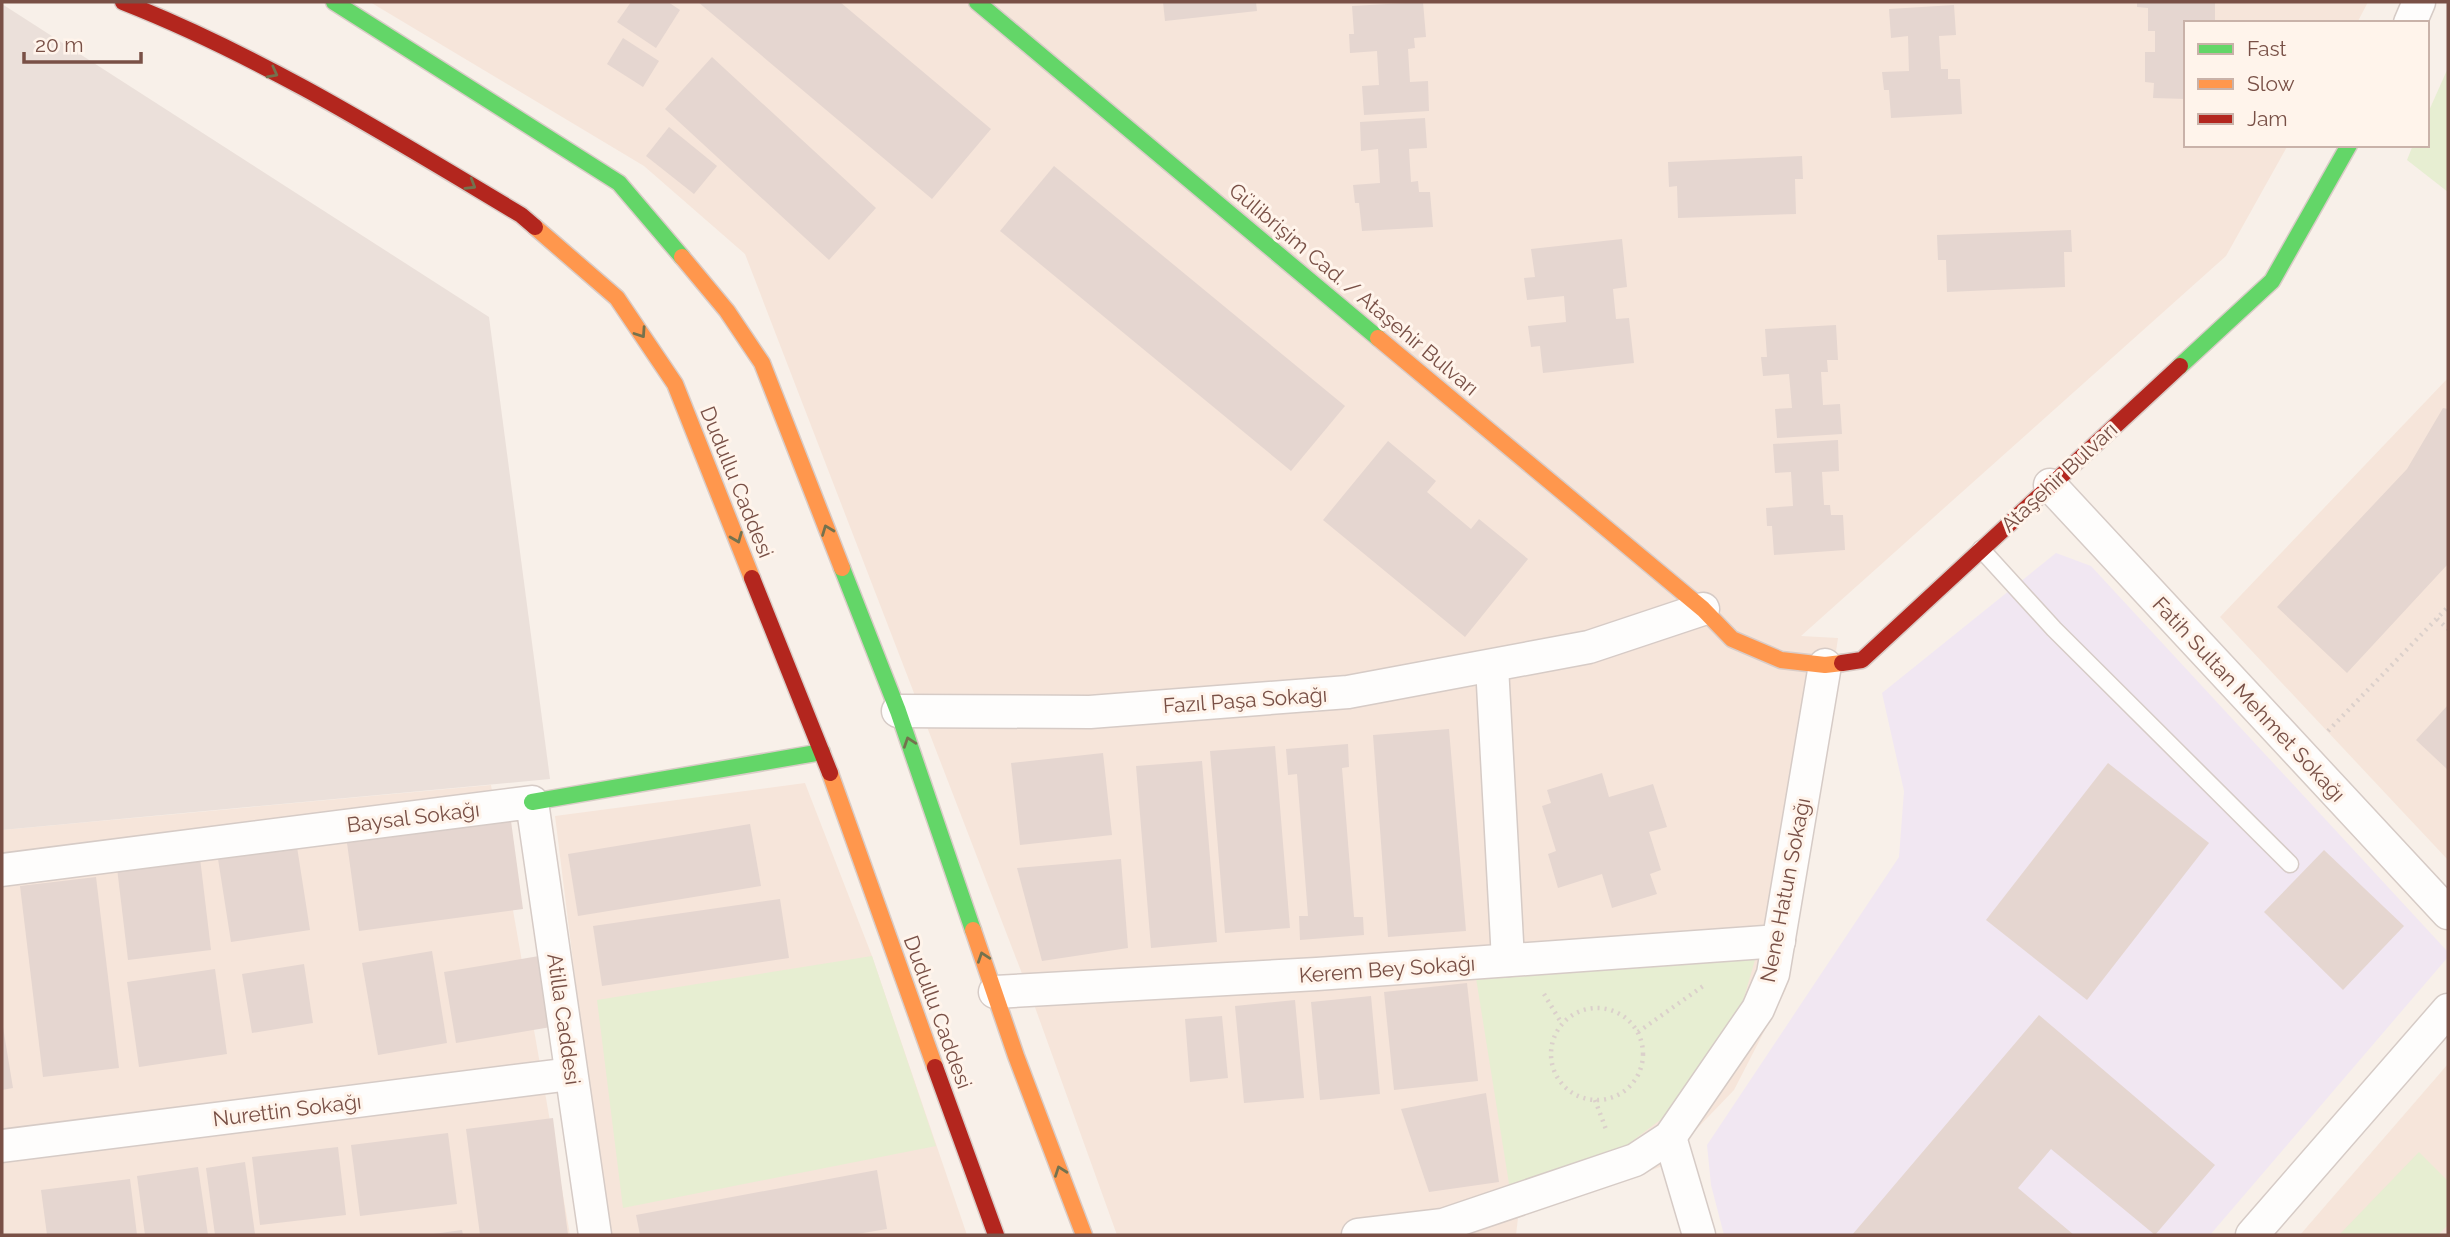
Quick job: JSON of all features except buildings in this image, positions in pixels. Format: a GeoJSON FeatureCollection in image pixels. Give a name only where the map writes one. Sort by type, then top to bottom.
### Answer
{"type":"FeatureCollection","features":[{"type":"Feature","properties":{"kind":"main road","name":"Dudullu Caddesi"},"geometry":{"type":"LineString","coordinates":[[123,2],[181,25],[368,123],[521,215],[617,298],[675,384],[821,752],[996,1235]]}},
{"type":"Feature","properties":{"kind":"main road"},"geometry":{"type":"LineString","coordinates":[[334,2],[619,183],[727,311],[762,363],[898,711],[1016,1056],[1084,1235]]}},
{"type":"Feature","properties":{"kind":"main road","name":"Gülibrişim Cad. / Ataşehir Bulvarı"},"geometry":{"type":"LineString","coordinates":[[977,2],[1703,609]]}},
{"type":"Feature","properties":{"kind":"main road","name":"Ataşehir Bulvarı"},"geometry":{"type":"LineString","coordinates":[[1703,609],[1732,639],[1781,660],[1825,665],[1862,660],[2272,281],[2348,147]]}},
{"type":"Feature","properties":{"kind":"main road","name":"Baysal Sokağı"},"geometry":{"type":"LineString","coordinates":[[532,802],[821,752]]}},
{"type":"Feature","properties":{"kind":"street"},"geometry":{"type":"LineString","coordinates":[[2411,21],[2419,2]]}},
{"type":"Feature","properties":{"kind":"street","name":"Fatih Sultan Mehmet Sokağı"},"geometry":{"type":"LineString","coordinates":[[2049,485],[2448,913]]}},
{"type":"Feature","properties":{"kind":"street","name":"Fazıl Paşa Sokağı"},"geometry":{"type":"LineString","coordinates":[[898,711],[1090,712],[1348,692],[1589,648],[1703,609]]}},
{"type":"Feature","properties":{"kind":"street","name":"Nene Hatun Sokağı"},"geometry":{"type":"LineString","coordinates":[[1358,1235],[1443,1225],[1635,1160],[1670,1137],[1758,1009],[1773,974],[1825,665]]}},
{"type":"Feature","properties":{"kind":"street"},"geometry":{"type":"LineString","coordinates":[[1492,666],[1508,960]]}},
{"type":"Feature","properties":{"kind":"street","name":"Baysal Sokağı"},"geometry":{"type":"LineString","coordinates":[[2,870],[532,802]]}},
{"type":"Feature","properties":{"kind":"street","name":"Atilla Caddesi"},"geometry":{"type":"LineString","coordinates":[[532,802],[595,1235]]}},
{"type":"Feature","properties":{"kind":"street","name":"Kerem Bey Sokağı"},"geometry":{"type":"LineString","coordinates":[[995,992],[1303,975],[1779,941]]}},
{"type":"Feature","properties":{"kind":"street"},"geometry":{"type":"LineString","coordinates":[[2252,1235],[2448,1010]]}},
{"type":"Feature","properties":{"kind":"street","name":"Nurettin Sokağı"},"geometry":{"type":"LineString","coordinates":[[2,1146],[572,1074]]}},
{"type":"Feature","properties":{"kind":"street"},"geometry":{"type":"LineString","coordinates":[[1670,1137],[1699,1235]]}},
{"type":"Feature","properties":{"kind":"lane"},"geometry":{"type":"LineString","coordinates":[[1981,549],[2054,629],[2290,864]]}},
{"type":"Feature","properties":{"kind":"path"},"geometry":{"type":"LineString","coordinates":[[2304,757],[2448,607]]}},
{"type":"Feature","properties":{"kind":"path"},"geometry":{"type":"LineString","coordinates":[[2437,619],[2448,629]]}},
{"type":"Feature","properties":{"kind":"path"},"geometry":{"type":"LineString","coordinates":[[1638,1032],[1712,980]]}},
{"type":"Feature","properties":{"kind":"path"},"geometry":{"type":"LineString","coordinates":[[1603,1007],[1623,1016],[1638,1032],[1643,1047],[1643,1063],[1638,1077],[1628,1089],[1615,1097],[1600,1100],[1584,1098],[1571,1092],[1560,1081],[1553,1067],[1551,1051],[1554,1037],[1562,1024],[1573,1014],[1587,1008],[1603,1007]]}},
{"type":"Feature","properties":{"kind":"shaded area"},"geometry":{"type":"Polygon","coordinates":[[[370,2],[2368,2],[2358,21],[2184,21],[2184,147],[2287,147],[2226,256],[1801,636],[1838,638],[1786,989],[1734,1090],[1660,1167],[1518,1218],[1516,1235],[1117,1235],[1036,1010],[745,254],[644,166],[370,2]]]}},
{"type":"Feature","properties":{"kind":"shaded area"},"geometry":{"type":"Polygon","coordinates":[[[2,4],[489,317],[550,779],[2,830],[2,4]]]}},
{"type":"Feature","properties":{"kind":"shaded area"},"geometry":{"type":"Polygon","coordinates":[[[2448,378],[2448,860],[2220,617],[2448,378]]]}},
{"type":"Feature","properties":{"kind":"shaded area"},"geometry":{"type":"Polygon","coordinates":[[[2056,553],[2091,566],[2448,952],[2448,957],[2210,1235],[1724,1235],[1711,1185],[1707,1145],[1899,857],[1904,791],[1882,693],[2056,553]]]}},
{"type":"Feature","properties":{"kind":"shaded area"},"geometry":{"type":"Polygon","coordinates":[[[805,783],[872,956],[967,1235],[607,1235],[555,816],[805,783]]]}},
{"type":"Feature","properties":{"kind":"shaded area"},"geometry":{"type":"Polygon","coordinates":[[[491,785],[570,1235],[2,1235],[2,830],[491,785]]]}},
{"type":"Feature","properties":{"kind":"shaded area"},"geometry":{"type":"Polygon","coordinates":[[[2448,1064],[2448,1235],[2300,1235],[2448,1064]]]}},
{"type":"Feature","properties":{"kind":"green space"},"geometry":{"type":"Polygon","coordinates":[[[2448,68],[2448,192],[2407,160],[2412,147],[2429,147],[2429,111],[2448,68]]]}},
{"type":"Feature","properties":{"kind":"green space"},"geometry":{"type":"Polygon","coordinates":[[[1757,953],[1736,1025],[1688,1099],[1627,1145],[1510,1190],[1476,978],[1757,953]]]}},
{"type":"Feature","properties":{"kind":"green space"},"geometry":{"type":"Polygon","coordinates":[[[872,956],[936,1146],[623,1208],[597,1000],[872,956]]]}},
{"type":"Feature","properties":{"kind":"green space"},"geometry":{"type":"Polygon","coordinates":[[[2419,1152],[2448,1181],[2448,1225],[2438,1235],[2339,1235],[2419,1152]]]}},
{"type":"Feature","properties":{"kind":"traffic: fast"},"geometry":{"type":"LineString","coordinates":[[334,2],[619,183],[682,257]]}},
{"type":"Feature","properties":{"kind":"traffic: fast"},"geometry":{"type":"LineString","coordinates":[[977,2],[1378,338]]}},
{"type":"Feature","properties":{"kind":"traffic: fast"},"geometry":{"type":"LineString","coordinates":[[2180,366],[2272,281],[2348,147]]}},
{"type":"Feature","properties":{"kind":"traffic: fast"},"geometry":{"type":"LineString","coordinates":[[842,568],[898,711],[973,930]]}},
{"type":"Feature","properties":{"kind":"traffic: fast"},"geometry":{"type":"LineString","coordinates":[[532,802],[822,752]]}},
{"type":"Feature","properties":{"kind":"traffic: slow"},"geometry":{"type":"LineString","coordinates":[[535,227],[617,298],[675,384],[752,578]]}},
{"type":"Feature","properties":{"kind":"traffic: slow"},"geometry":{"type":"LineString","coordinates":[[682,257],[727,311],[762,363],[842,568]]}},
{"type":"Feature","properties":{"kind":"traffic: slow"},"geometry":{"type":"LineString","coordinates":[[1378,338],[1703,609],[1732,639],[1781,660],[1825,665],[1842,663]]}},
{"type":"Feature","properties":{"kind":"traffic: slow"},"geometry":{"type":"LineString","coordinates":[[830,773],[935,1067]]}},
{"type":"Feature","properties":{"kind":"traffic: slow"},"geometry":{"type":"LineString","coordinates":[[973,930],[1016,1056],[1084,1235]]}},
{"type":"Feature","properties":{"kind":"traffic: jam"},"geometry":{"type":"LineString","coordinates":[[123,2],[226,48],[326,100],[521,215],[535,227]]}},
{"type":"Feature","properties":{"kind":"traffic: jam"},"geometry":{"type":"LineString","coordinates":[[1842,663],[1862,660],[2180,366]]}},
{"type":"Feature","properties":{"kind":"traffic: jam"},"geometry":{"type":"LineString","coordinates":[[752,578],[830,773]]}},
{"type":"Feature","properties":{"kind":"traffic: jam"},"geometry":{"type":"LineString","coordinates":[[935,1067],[996,1235]]}}]}
